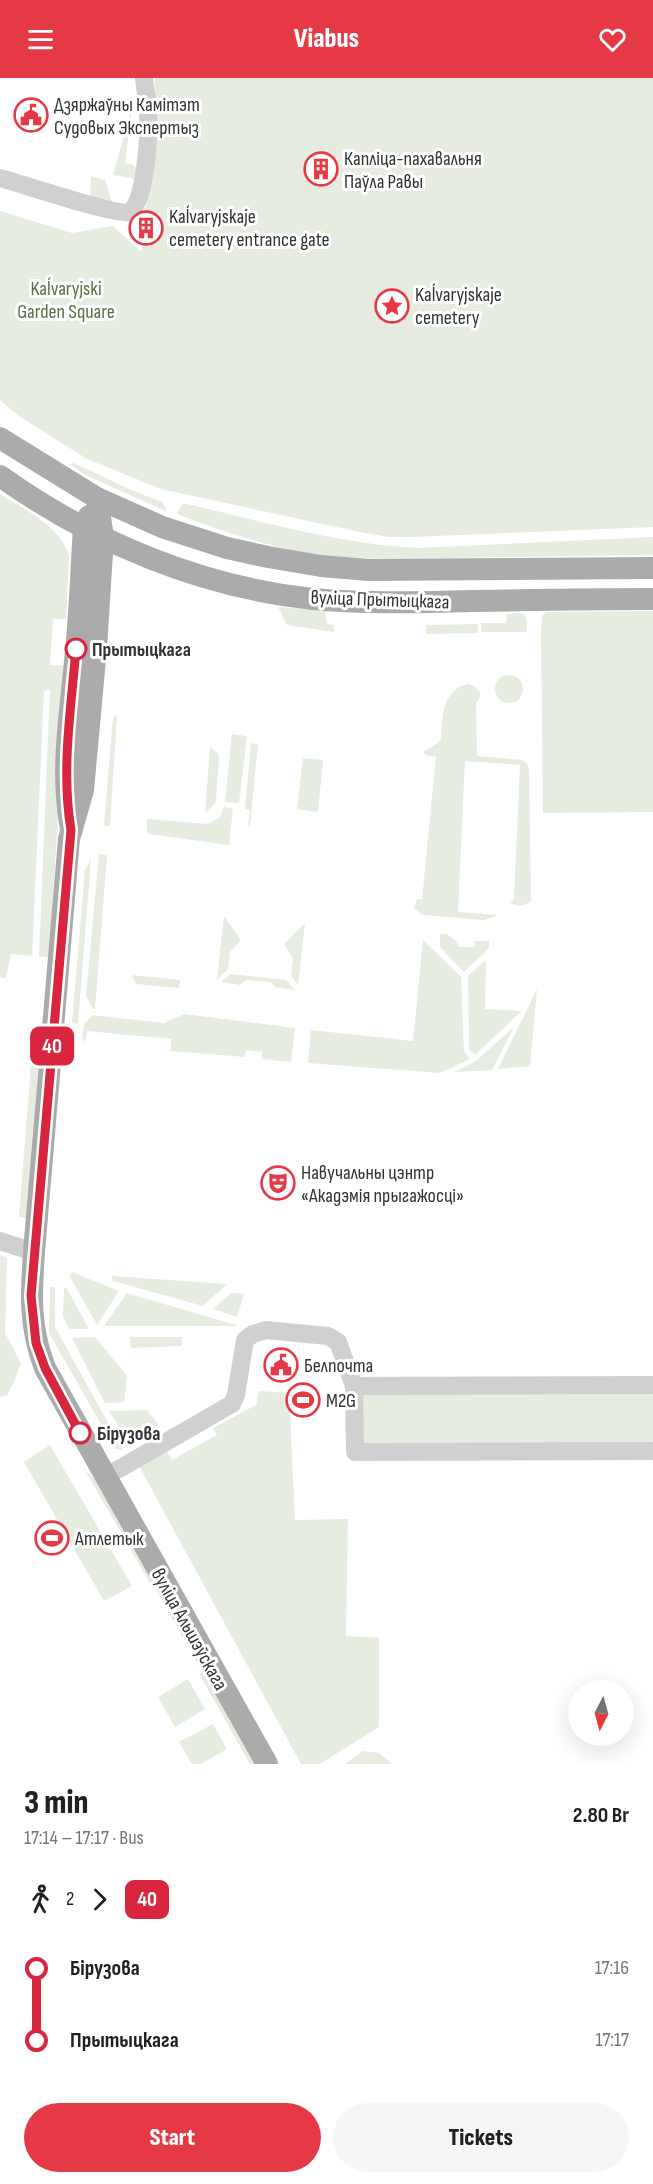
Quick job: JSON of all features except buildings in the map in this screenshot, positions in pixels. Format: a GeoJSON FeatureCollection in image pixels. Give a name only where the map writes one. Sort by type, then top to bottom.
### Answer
{"type":"FeatureCollection","features":[{"type":"Feature","properties":{"kind":"main road","name":"вуліца Прытыцкага"},"geometry":{"type":"LineString","coordinates":[[0,438],[97,498],[180,534],[268,557],[321,566],[368,570],[653,568]]}},
{"type":"Feature","properties":{"kind":"main road","name":"вуліца Прытыцкага"},"geometry":{"type":"LineString","coordinates":[[0,476],[93,532],[147,558],[207,579],[253,589],[312,599],[373,603],[653,599]]}},
{"type":"Feature","properties":{"kind":"main road","name":"вуліца Альшэўскага"},"geometry":{"type":"LineString","coordinates":[[97,498],[76,649],[67,751],[66,794],[71,830],[34,1252],[31,1296],[36,1343],[45,1368],[267,1764]]}},
{"type":"Feature","properties":{"kind":"street"},"geometry":{"type":"LineString","coordinates":[[0,178],[106,209],[127,213],[132,210],[139,198],[147,149],[148,116],[144,78]]}},
{"type":"Feature","properties":{"kind":"street"},"geometry":{"type":"LineString","coordinates":[[0,1241],[34,1252]]}},
{"type":"Feature","properties":{"kind":"street"},"geometry":{"type":"LineString","coordinates":[[105,1477],[232,1404],[236,1395],[245,1340],[266,1330],[328,1336],[338,1342],[354,1386],[355,1452],[653,1451]]}},
{"type":"Feature","properties":{"kind":"street"},"geometry":{"type":"LineString","coordinates":[[354,1386],[653,1385]]}},
{"type":"Feature","properties":{"kind":"green space","name":"Kaĺvaryjskaje cemetery"},"geometry":{"type":"Polygon","coordinates":[[[155,78],[653,78],[653,527],[411,537],[389,537],[364,533],[161,489],[87,459],[19,416],[0,400],[0,211],[72,233],[113,226],[141,252],[153,139],[155,78]]]}},
{"type":"Feature","properties":{"kind":"green space"},"geometry":{"type":"Polygon","coordinates":[[[132,108],[125,163],[134,165],[137,170],[135,179],[113,175],[132,108]]]}},
{"type":"Feature","properties":{"kind":"green space"},"geometry":{"type":"Polygon","coordinates":[[[91,176],[105,180],[112,203],[90,196],[91,176]]]}},
{"type":"Feature","properties":{"kind":"green space"},"geometry":{"type":"Polygon","coordinates":[[[74,463],[162,502],[166,511],[85,475],[70,464],[74,463]]]}},
{"type":"Feature","properties":{"kind":"green space"},"geometry":{"type":"Polygon","coordinates":[[[0,494],[50,527],[65,545],[69,556],[66,619],[53,619],[50,665],[68,666],[49,957],[39,957],[50,689],[44,691],[32,956],[11,954],[6,978],[0,977],[0,494]]]}},
{"type":"Feature","properties":{"kind":"green space"},"geometry":{"type":"Polygon","coordinates":[[[183,503],[300,531],[388,546],[418,548],[653,537],[653,555],[357,558],[321,555],[255,541],[177,514],[183,503]]]}},
{"type":"Feature","properties":{"kind":"green space"},"geometry":{"type":"Polygon","coordinates":[[[278,607],[325,611],[327,624],[334,625],[334,632],[287,625],[278,607]]]}},
{"type":"Feature","properties":{"kind":"green space"},"geometry":{"type":"Polygon","coordinates":[[[653,611],[653,812],[543,813],[542,616],[546,612],[653,611]]]}},
{"type":"Feature","properties":{"kind":"green space"},"geometry":{"type":"Polygon","coordinates":[[[507,614],[524,614],[527,620],[527,632],[481,632],[481,623],[506,623],[507,614]]]}},
{"type":"Feature","properties":{"kind":"green space"},"geometry":{"type":"Polygon","coordinates":[[[478,624],[478,633],[426,634],[426,625],[478,624]]]}},
{"type":"Feature","properties":{"kind":"green space"},"geometry":{"type":"Polygon","coordinates":[[[509,675],[519,679],[523,689],[519,699],[509,703],[499,699],[495,689],[499,679],[509,675]]]}},
{"type":"Feature","properties":{"kind":"green space"},"geometry":{"type":"Polygon","coordinates":[[[468,684],[480,691],[476,703],[477,756],[523,760],[529,770],[531,901],[518,905],[510,903],[514,899],[520,765],[465,761],[458,912],[498,915],[484,920],[422,915],[414,908],[417,899],[422,899],[436,757],[425,755],[424,751],[438,743],[441,738],[443,713],[453,691],[468,684]]]}},
{"type":"Feature","properties":{"kind":"green space"},"geometry":{"type":"Polygon","coordinates":[[[117,715],[110,826],[104,825],[113,718],[117,715]]]}},
{"type":"Feature","properties":{"kind":"green space"},"geometry":{"type":"Polygon","coordinates":[[[232,734],[247,736],[239,803],[225,802],[232,734]]]}},
{"type":"Feature","properties":{"kind":"green space"},"geometry":{"type":"Polygon","coordinates":[[[251,743],[258,744],[250,826],[248,826],[250,810],[245,809],[251,743]]]}},
{"type":"Feature","properties":{"kind":"green space"},"geometry":{"type":"Polygon","coordinates":[[[210,747],[219,758],[216,799],[215,804],[205,813],[210,747]]]}},
{"type":"Feature","properties":{"kind":"green space"},"geometry":{"type":"Polygon","coordinates":[[[303,758],[323,760],[318,812],[297,809],[303,758]]]}},
{"type":"Feature","properties":{"kind":"green space"},"geometry":{"type":"Polygon","coordinates":[[[224,807],[233,809],[229,845],[147,832],[147,819],[208,824],[220,817],[224,807]]]}},
{"type":"Feature","properties":{"kind":"green space"},"geometry":{"type":"Polygon","coordinates":[[[99,854],[107,855],[95,1009],[93,1009],[86,996],[99,854]]]}},
{"type":"Feature","properties":{"kind":"green space"},"geometry":{"type":"Polygon","coordinates":[[[91,859],[78,1024],[72,1023],[85,870],[91,859]]]}},
{"type":"Feature","properties":{"kind":"green space"},"geometry":{"type":"Polygon","coordinates":[[[224,916],[241,940],[230,952],[228,969],[217,979],[224,916]]]}},
{"type":"Feature","properties":{"kind":"green space"},"geometry":{"type":"Polygon","coordinates":[[[305,923],[298,985],[291,976],[293,958],[284,944],[305,923]]]}},
{"type":"Feature","properties":{"kind":"green space"},"geometry":{"type":"Polygon","coordinates":[[[440,934],[447,934],[457,942],[458,947],[474,947],[475,941],[489,941],[489,948],[464,972],[440,947],[440,934]]]}},
{"type":"Feature","properties":{"kind":"green space"},"geometry":{"type":"Polygon","coordinates":[[[423,940],[461,977],[464,1051],[470,1059],[440,1073],[308,1063],[311,1030],[413,1041],[423,940]]]}},
{"type":"Feature","properties":{"kind":"green space"},"geometry":{"type":"Polygon","coordinates":[[[486,960],[485,1009],[522,1011],[475,1055],[469,1049],[468,976],[486,960]]]}},
{"type":"Feature","properties":{"kind":"green space"},"geometry":{"type":"Polygon","coordinates":[[[231,974],[286,980],[295,990],[275,987],[271,982],[246,980],[240,985],[221,982],[231,974]]]}},
{"type":"Feature","properties":{"kind":"green space"},"geometry":{"type":"Polygon","coordinates":[[[132,975],[180,980],[179,988],[136,984],[132,975]]]}},
{"type":"Feature","properties":{"kind":"green space"},"geometry":{"type":"Polygon","coordinates":[[[537,989],[530,1066],[498,1069],[537,989]]]}},
{"type":"Feature","properties":{"kind":"green space"},"geometry":{"type":"Polygon","coordinates":[[[184,1014],[295,1028],[291,1062],[262,1059],[262,1052],[246,1050],[245,1057],[171,1051],[171,1039],[87,1031],[85,1042],[82,1038],[84,1025],[92,1015],[164,1023],[184,1014]]]}},
{"type":"Feature","properties":{"kind":"green space"},"geometry":{"type":"Polygon","coordinates":[[[34,1027],[41,1027],[28,1218],[19,1217],[34,1027]]]}},
{"type":"Feature","properties":{"kind":"green space"},"geometry":{"type":"Polygon","coordinates":[[[514,1027],[492,1070],[454,1072],[476,1061],[514,1027]]]}},
{"type":"Feature","properties":{"kind":"green space"},"geometry":{"type":"Polygon","coordinates":[[[0,1255],[7,1258],[5,1333],[21,1363],[7,1395],[0,1397],[0,1255]]]}},
{"type":"Feature","properties":{"kind":"green space"},"geometry":{"type":"Polygon","coordinates":[[[72,1272],[119,1291],[97,1325],[70,1277],[72,1272]]]}},
{"type":"Feature","properties":{"kind":"green space"},"geometry":{"type":"Polygon","coordinates":[[[112,1276],[227,1284],[203,1306],[113,1281],[112,1276]]]}},
{"type":"Feature","properties":{"kind":"green space"},"geometry":{"type":"Polygon","coordinates":[[[50,1287],[55,1287],[55,1327],[123,1450],[115,1449],[49,1333],[50,1287]]]}},
{"type":"Feature","properties":{"kind":"green space"},"geometry":{"type":"Polygon","coordinates":[[[66,1287],[89,1329],[69,1329],[63,1316],[64,1288],[66,1287]]]}},
{"type":"Feature","properties":{"kind":"green space"},"geometry":{"type":"Polygon","coordinates":[[[127,1293],[239,1326],[104,1326],[127,1293]]]}},
{"type":"Feature","properties":{"kind":"green space"},"geometry":{"type":"Polygon","coordinates":[[[231,1293],[244,1294],[237,1317],[213,1309],[231,1293]]]}},
{"type":"Feature","properties":{"kind":"green space"},"geometry":{"type":"Polygon","coordinates":[[[95,1337],[127,1376],[124,1402],[105,1403],[72,1338],[95,1337]]]}},
{"type":"Feature","properties":{"kind":"green space"},"geometry":{"type":"Polygon","coordinates":[[[130,1337],[182,1337],[182,1346],[131,1348],[130,1337]]]}},
{"type":"Feature","properties":{"kind":"green space"},"geometry":{"type":"Polygon","coordinates":[[[653,1390],[653,1447],[363,1450],[360,1392],[653,1390]]]}},
{"type":"Feature","properties":{"kind":"green space"},"geometry":{"type":"Polygon","coordinates":[[[259,1391],[289,1393],[295,1520],[348,1519],[346,1636],[379,1638],[379,1727],[320,1764],[301,1764],[139,1466],[166,1450],[172,1460],[217,1435],[213,1428],[256,1405],[259,1391]]]}},
{"type":"Feature","properties":{"kind":"green space"},"geometry":{"type":"Polygon","coordinates":[[[147,1410],[159,1425],[129,1442],[109,1411],[147,1410]]]}},
{"type":"Feature","properties":{"kind":"green space"},"geometry":{"type":"Polygon","coordinates":[[[50,1445],[132,1586],[104,1601],[24,1462],[50,1445]]]}},
{"type":"Feature","properties":{"kind":"green space"},"geometry":{"type":"Polygon","coordinates":[[[85,1470],[104,1488],[154,1578],[152,1587],[85,1470]]]}},
{"type":"Feature","properties":{"kind":"green space"},"geometry":{"type":"Polygon","coordinates":[[[203,1671],[260,1764],[250,1764],[199,1674],[203,1671]]]}},
{"type":"Feature","properties":{"kind":"green space"},"geometry":{"type":"Polygon","coordinates":[[[188,1679],[205,1709],[175,1727],[158,1697],[188,1679]]]}},
{"type":"Feature","properties":{"kind":"green space"},"geometry":{"type":"Polygon","coordinates":[[[213,1724],[227,1749],[201,1764],[192,1764],[179,1742],[213,1724]]]}},
{"type":"Feature","properties":{"kind":"green space"},"geometry":{"type":"Polygon","coordinates":[[[363,1751],[379,1753],[392,1764],[345,1764],[363,1751]]]}},
{"type":"Feature","properties":{"kind":"bus line","name":"40"},"geometry":{"type":"LineString","coordinates":[[76,649],[67,751],[66,794],[71,830],[31,1296],[36,1343],[45,1368],[80,1433]]}},
{"type":"Feature","properties":{"kind":"place","name":"Дзяржаўны Камітэт Судовых Экспертыз"},"geometry":{"type":"Point","coordinates":[31,115]}},
{"type":"Feature","properties":{"kind":"place","name":"Капліца-пахавальня Паўла Равы"},"geometry":{"type":"Point","coordinates":[321,169]}},
{"type":"Feature","properties":{"kind":"place","name":"Kaĺvaryjskaje cemetery entrance gate"},"geometry":{"type":"Point","coordinates":[146,228]}},
{"type":"Feature","properties":{"kind":"place","name":"Kaĺvaryjskaje cemetery"},"geometry":{"type":"Point","coordinates":[392,306]}},
{"type":"Feature","properties":{"kind":"place","name":"Прытыцкага"},"geometry":{"type":"Point","coordinates":[76,649]}},
{"type":"Feature","properties":{"kind":"place","name":"Навучальны цэнтр «Акадэмія прыгажосці»"},"geometry":{"type":"Point","coordinates":[278,1183]}},
{"type":"Feature","properties":{"kind":"place","name":"Белпочта"},"geometry":{"type":"Point","coordinates":[281,1365]}},
{"type":"Feature","properties":{"kind":"place","name":"M2G"},"geometry":{"type":"Point","coordinates":[303,1400]}},
{"type":"Feature","properties":{"kind":"place","name":"Бірузова"},"geometry":{"type":"Point","coordinates":[80,1433]}},
{"type":"Feature","properties":{"kind":"place","name":"Атлетык"},"geometry":{"type":"Point","coordinates":[52,1538]}},
{"type":"Feature","properties":{"kind":"park label","name":"Kaĺvaryjski Garden Square"},"geometry":{"type":"Point","coordinates":[66,300]}}]}
